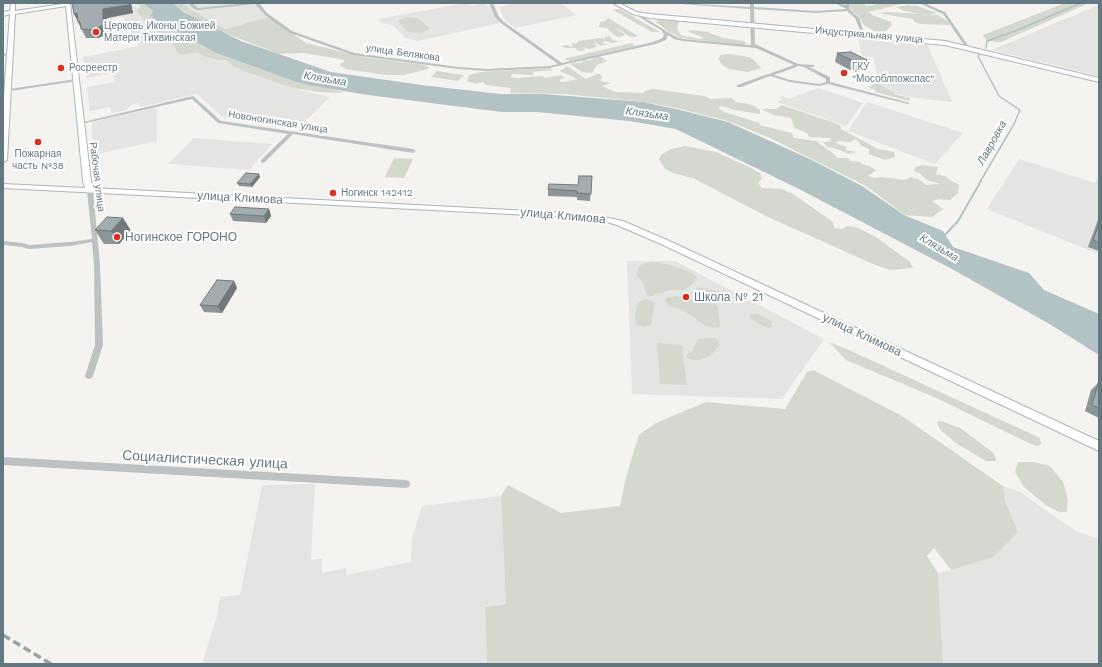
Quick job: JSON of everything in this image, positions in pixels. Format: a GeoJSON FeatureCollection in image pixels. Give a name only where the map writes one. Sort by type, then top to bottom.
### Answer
{"type":"FeatureCollection","features":[{"type":"Feature","properties":{"kind":"main road"},"geometry":{"type":"LineString","coordinates":[[3,160],[6,55],[13,3]]}},
{"type":"Feature","properties":{"kind":"main road","name":"Индустриальная улица"},"geometry":{"type":"LineString","coordinates":[[615,3],[635,13],[656,17],[927,40],[967,47],[1099,80]]}},
{"type":"Feature","properties":{"kind":"main road"},"geometry":{"type":"LineString","coordinates":[[3,14],[68,4]]}},
{"type":"Feature","properties":{"kind":"main road","name":"Рабочая улица"},"geometry":{"type":"LineString","coordinates":[[68,4],[87,181],[90,191]]}},
{"type":"Feature","properties":{"kind":"main road","name":"улица Климова"},"geometry":{"type":"LineString","coordinates":[[3,186],[568,214],[599,218],[620,223],[660,240],[1099,446]]}},
{"type":"Feature","properties":{"kind":"street"},"geometry":{"type":"LineString","coordinates":[[190,3],[198,9],[256,3]]}},
{"type":"Feature","properties":{"kind":"street","name":"улица Белякова"},"geometry":{"type":"LineString","coordinates":[[256,3],[266,14],[291,32],[358,55],[478,70],[526,69],[561,64],[660,41],[666,37],[664,31]]}},
{"type":"Feature","properties":{"kind":"street"},"geometry":{"type":"LineString","coordinates":[[681,3],[816,12],[848,7]]}},
{"type":"Feature","properties":{"kind":"street"},"geometry":{"type":"LineString","coordinates":[[752,3],[754,25],[752,42],[755,47]]}},
{"type":"Feature","properties":{"kind":"street"},"geometry":{"type":"LineString","coordinates":[[836,3],[848,7],[857,18],[864,35]]}},
{"type":"Feature","properties":{"kind":"street"},"geometry":{"type":"LineString","coordinates":[[921,3],[936,8],[944,13],[967,47]]}},
{"type":"Feature","properties":{"kind":"street"},"geometry":{"type":"LineString","coordinates":[[492,5],[497,17],[505,25],[561,64]]}},
{"type":"Feature","properties":{"kind":"street"},"geometry":{"type":"LineString","coordinates":[[635,13],[675,38],[755,47],[802,65],[828,78],[828,83]]}},
{"type":"Feature","properties":{"kind":"street"},"geometry":{"type":"LineString","coordinates":[[739,86],[802,65],[813,66]]}},
{"type":"Feature","properties":{"kind":"street"},"geometry":{"type":"LineString","coordinates":[[770,75],[790,81],[819,85],[828,83],[908,103]]}},
{"type":"Feature","properties":{"kind":"street"},"geometry":{"type":"LineString","coordinates":[[5,90],[76,80]]}},
{"type":"Feature","properties":{"kind":"street","name":"Новоногинская улица"},"geometry":{"type":"LineString","coordinates":[[81,122],[192,97],[220,122],[413,151]]}},
{"type":"Feature","properties":{"kind":"street"},"geometry":{"type":"LineString","coordinates":[[263,161],[292,133]]}},
{"type":"Feature","properties":{"kind":"street","name":"Рабочая улица"},"geometry":{"type":"LineString","coordinates":[[90,191],[97,265],[99,345],[90,376]]}},
{"type":"Feature","properties":{"kind":"street"},"geometry":{"type":"LineString","coordinates":[[3,243],[29,247],[70,244],[94,240]]}},
{"type":"Feature","properties":{"kind":"street","name":"Социалистическая улица"},"geometry":{"type":"LineString","coordinates":[[3,462],[406,484]]}},
{"type":"Feature","properties":{"kind":"shaded area"},"geometry":{"type":"Polygon","coordinates":[[[90,3],[131,3],[145,13],[141,17],[188,46],[248,70],[305,86],[299,90],[330,97],[298,128],[225,119],[197,94],[141,107],[138,103],[133,104],[126,110],[112,113],[110,107],[90,111],[87,87],[115,82],[112,73],[87,78],[83,57],[139,46],[123,17],[79,25],[76,5],[90,3]]]}},
{"type":"Feature","properties":{"kind":"shaded area"},"geometry":{"type":"Polygon","coordinates":[[[134,3],[142,3],[153,11],[151,16],[216,53],[291,80],[344,92],[320,92],[305,90],[281,84],[234,67],[226,60],[218,60],[204,56],[197,52],[181,55],[177,53],[176,48],[169,40],[144,20],[137,11],[140,6],[134,3]]]}},
{"type":"Feature","properties":{"kind":"shaded area"},"geometry":{"type":"Polygon","coordinates":[[[173,3],[182,3],[225,29],[269,17],[306,43],[364,57],[425,65],[429,67],[428,69],[404,75],[386,75],[346,69],[340,64],[344,62],[344,60],[340,59],[304,53],[279,54],[217,30],[183,12],[173,3]]]}},
{"type":"Feature","properties":{"kind":"shaded area"},"geometry":{"type":"Polygon","coordinates":[[[182,3],[253,3],[269,17],[225,29],[182,3]]]}},
{"type":"Feature","properties":{"kind":"shaded area"},"geometry":{"type":"Polygon","coordinates":[[[466,3],[471,6],[484,3],[493,10],[496,18],[501,23],[418,41],[405,38],[393,25],[381,23],[378,19],[466,3]]]}},
{"type":"Feature","properties":{"kind":"shaded area"},"geometry":{"type":"Polygon","coordinates":[[[517,3],[560,3],[577,15],[515,28],[505,20],[499,7],[517,3]]]}},
{"type":"Feature","properties":{"kind":"shaded area"},"geometry":{"type":"Polygon","coordinates":[[[850,3],[863,3],[867,6],[877,3],[910,3],[869,12],[872,15],[891,22],[891,26],[886,31],[876,32],[864,25],[859,17],[850,9],[850,3]]]}},
{"type":"Feature","properties":{"kind":"shaded area"},"geometry":{"type":"Polygon","coordinates":[[[1065,3],[1089,3],[1001,42],[987,41],[983,35],[1065,3]]]}},
{"type":"Feature","properties":{"kind":"shaded area"},"geometry":{"type":"Polygon","coordinates":[[[908,5],[917,6],[937,13],[927,15],[904,11],[896,7],[908,5]]]}},
{"type":"Feature","properties":{"kind":"shaded area"},"geometry":{"type":"Polygon","coordinates":[[[1098,5],[1099,76],[992,50],[1098,5]]]}},
{"type":"Feature","properties":{"kind":"shaded area"},"geometry":{"type":"Polygon","coordinates":[[[620,9],[660,32],[652,32],[613,10],[620,9]]]}},
{"type":"Feature","properties":{"kind":"shaded area"},"geometry":{"type":"Polygon","coordinates":[[[888,12],[938,15],[947,21],[949,25],[921,24],[915,22],[913,19],[877,13],[888,12]]]}},
{"type":"Feature","properties":{"kind":"shaded area"},"geometry":{"type":"Polygon","coordinates":[[[406,17],[418,18],[429,28],[428,30],[421,33],[408,32],[398,21],[406,17]]]}},
{"type":"Feature","properties":{"kind":"shaded area"},"geometry":{"type":"Polygon","coordinates":[[[608,18],[638,36],[629,36],[615,27],[625,35],[619,37],[614,35],[607,28],[599,27],[600,22],[605,21],[608,18]]]}},
{"type":"Feature","properties":{"kind":"shaded area"},"geometry":{"type":"Polygon","coordinates":[[[660,19],[678,21],[677,28],[680,34],[684,36],[700,39],[704,38],[687,31],[692,30],[707,32],[723,38],[744,41],[746,43],[743,45],[681,38],[669,32],[656,22],[660,19]]]}},
{"type":"Feature","properties":{"kind":"shaded area"},"geometry":{"type":"Polygon","coordinates":[[[609,36],[613,39],[611,40],[619,41],[613,43],[605,41],[602,43],[609,44],[600,46],[597,43],[593,44],[597,45],[597,47],[589,49],[583,47],[585,50],[578,51],[575,48],[560,46],[568,45],[572,47],[573,45],[571,44],[576,44],[579,41],[600,38],[605,39],[605,37],[609,36]]]}},
{"type":"Feature","properties":{"kind":"shaded area"},"geometry":{"type":"Polygon","coordinates":[[[858,37],[927,43],[952,102],[908,97],[892,92],[879,83],[873,57],[862,56],[858,37]]]}},
{"type":"Feature","properties":{"kind":"shaded area"},"geometry":{"type":"Polygon","coordinates":[[[632,43],[635,46],[571,61],[563,59],[632,43]]]}},
{"type":"Feature","properties":{"kind":"shaded area"},"geometry":{"type":"Polygon","coordinates":[[[729,54],[749,57],[761,68],[748,72],[729,69],[722,65],[718,58],[721,55],[729,54]]]}},
{"type":"Feature","properties":{"kind":"shaded area"},"geometry":{"type":"Polygon","coordinates":[[[596,57],[601,57],[607,61],[597,65],[592,73],[582,72],[570,64],[583,62],[581,60],[591,60],[596,57]]]}},
{"type":"Feature","properties":{"kind":"shaded area"},"geometry":{"type":"Polygon","coordinates":[[[567,66],[586,79],[600,74],[602,78],[600,81],[611,83],[602,86],[615,92],[643,93],[653,89],[704,96],[711,99],[732,98],[736,102],[753,105],[760,110],[760,114],[735,110],[722,106],[718,108],[724,112],[760,123],[759,125],[792,133],[793,137],[795,138],[816,141],[834,154],[837,158],[848,158],[851,161],[860,162],[876,170],[868,176],[874,178],[882,177],[905,180],[911,177],[918,179],[926,185],[941,184],[927,180],[921,174],[914,171],[915,167],[922,165],[938,167],[936,174],[945,176],[959,185],[958,193],[950,200],[939,199],[932,201],[943,209],[932,217],[905,215],[866,186],[770,138],[728,121],[681,109],[645,102],[565,94],[510,93],[511,88],[486,85],[483,82],[476,84],[467,81],[469,75],[480,72],[550,68],[553,70],[534,72],[532,75],[513,74],[510,77],[517,78],[542,76],[545,78],[561,75],[564,78],[560,80],[560,82],[578,79],[560,71],[567,66]]]}},
{"type":"Feature","properties":{"kind":"shaded area"},"geometry":{"type":"Polygon","coordinates":[[[437,71],[464,75],[458,81],[431,77],[437,71]]]}},
{"type":"Feature","properties":{"kind":"shaded area"},"geometry":{"type":"Polygon","coordinates":[[[876,82],[895,93],[894,94],[910,98],[909,101],[875,92],[876,90],[869,88],[876,82]]]}},
{"type":"Feature","properties":{"kind":"shaded area"},"geometry":{"type":"Polygon","coordinates":[[[818,88],[863,103],[846,126],[777,102],[782,99],[779,98],[783,96],[789,99],[818,88]]]}},
{"type":"Feature","properties":{"kind":"shaded area"},"geometry":{"type":"Polygon","coordinates":[[[867,102],[963,133],[935,164],[848,131],[867,102]]]}},
{"type":"Feature","properties":{"kind":"shaded area"},"geometry":{"type":"Polygon","coordinates":[[[782,105],[840,125],[841,129],[878,149],[894,152],[895,157],[885,160],[869,154],[869,149],[862,146],[856,139],[850,142],[839,141],[836,143],[847,147],[845,150],[856,152],[849,154],[827,147],[823,142],[831,141],[830,138],[809,137],[807,133],[795,128],[791,118],[774,115],[761,109],[776,109],[782,105]]]}},
{"type":"Feature","properties":{"kind":"shaded area"},"geometry":{"type":"Polygon","coordinates":[[[154,108],[157,110],[157,141],[93,155],[92,122],[154,108]]]}},
{"type":"Feature","properties":{"kind":"shaded area"},"geometry":{"type":"Polygon","coordinates":[[[194,138],[272,144],[249,170],[168,164],[194,138]]]}},
{"type":"Feature","properties":{"kind":"shaded area"},"geometry":{"type":"Polygon","coordinates":[[[685,146],[716,152],[747,166],[760,173],[762,178],[758,183],[762,188],[782,189],[793,194],[833,222],[834,228],[842,229],[848,226],[858,228],[876,237],[910,262],[913,268],[890,270],[873,264],[768,217],[693,178],[673,173],[665,169],[659,159],[662,154],[671,149],[685,146]]]}},
{"type":"Feature","properties":{"kind":"shaded area"},"geometry":{"type":"Polygon","coordinates":[[[394,158],[413,159],[404,178],[385,177],[394,158]]]}},
{"type":"Feature","properties":{"kind":"shaded area"},"geometry":{"type":"Polygon","coordinates":[[[1019,159],[1095,183],[1099,172],[1099,254],[987,209],[1019,159]]]}},
{"type":"Feature","properties":{"kind":"shaded area","name":"Школа № 21"},"geometry":{"type":"Polygon","coordinates":[[[627,261],[675,261],[824,339],[782,399],[632,394],[627,261]]]}},
{"type":"Feature","properties":{"kind":"shaded area"},"geometry":{"type":"Polygon","coordinates":[[[651,262],[671,265],[690,272],[697,277],[694,283],[685,290],[670,290],[651,296],[647,295],[644,285],[637,275],[638,268],[642,264],[651,262]]]}},
{"type":"Feature","properties":{"kind":"shaded area"},"geometry":{"type":"Polygon","coordinates":[[[697,287],[729,295],[733,298],[732,302],[728,303],[697,291],[697,287]]]}},
{"type":"Feature","properties":{"kind":"shaded area"},"geometry":{"type":"Polygon","coordinates":[[[677,296],[715,304],[718,307],[720,327],[714,328],[706,326],[683,310],[669,306],[665,302],[666,298],[677,296]]]}},
{"type":"Feature","properties":{"kind":"shaded area"},"geometry":{"type":"Polygon","coordinates":[[[646,299],[655,303],[651,324],[645,327],[635,324],[635,314],[638,302],[646,299]]]}},
{"type":"Feature","properties":{"kind":"shaded area"},"geometry":{"type":"Polygon","coordinates":[[[750,314],[758,314],[771,321],[772,326],[769,328],[763,326],[750,318],[750,314]]]}},
{"type":"Feature","properties":{"kind":"shaded area"},"geometry":{"type":"Polygon","coordinates":[[[716,338],[720,345],[710,356],[700,360],[687,358],[686,355],[693,350],[698,339],[716,338]]]}},
{"type":"Feature","properties":{"kind":"shaded area"},"geometry":{"type":"Polygon","coordinates":[[[829,342],[1040,438],[1041,444],[1038,446],[1031,444],[934,397],[846,360],[829,342]]]}},
{"type":"Feature","properties":{"kind":"shaded area"},"geometry":{"type":"Polygon","coordinates":[[[657,343],[682,345],[687,385],[660,384],[657,343]]]}},
{"type":"Feature","properties":{"kind":"shaded area"},"geometry":{"type":"Polygon","coordinates":[[[813,370],[902,416],[1003,486],[1005,501],[1018,532],[993,557],[951,570],[934,548],[927,556],[938,573],[943,664],[487,664],[485,607],[506,604],[501,496],[508,485],[561,513],[620,506],[626,477],[639,435],[656,423],[706,402],[785,409],[807,372],[813,370]]]}},
{"type":"Feature","properties":{"kind":"shaded area"},"geometry":{"type":"Polygon","coordinates":[[[941,421],[960,428],[991,451],[995,455],[996,461],[986,461],[959,445],[940,430],[937,422],[941,421]]]}},
{"type":"Feature","properties":{"kind":"shaded area"},"geometry":{"type":"Polygon","coordinates":[[[1018,462],[1033,462],[1050,466],[1063,482],[1068,500],[1067,512],[1059,512],[1047,506],[1024,487],[1015,472],[1018,462]]]}},
{"type":"Feature","properties":{"kind":"shaded area"},"geometry":{"type":"Polygon","coordinates":[[[315,484],[311,560],[322,558],[322,573],[346,568],[346,575],[411,562],[412,539],[422,506],[501,496],[506,604],[485,607],[487,664],[202,664],[216,620],[220,597],[240,595],[262,485],[315,484]]]}},
{"type":"Feature","properties":{"kind":"shaded area"},"geometry":{"type":"Polygon","coordinates":[[[1003,486],[1020,492],[1077,532],[1099,539],[1099,664],[943,664],[938,573],[951,570],[1018,532],[1005,501],[1003,486]]]}},
{"type":"Feature","properties":{"kind":"water","name":"Клязьма"},"geometry":{"type":"Polygon","coordinates":[[[142,3],[173,3],[183,12],[241,41],[331,72],[421,85],[500,94],[544,94],[643,102],[728,122],[812,160],[862,186],[904,215],[943,231],[953,247],[1029,273],[1044,290],[1099,314],[1099,355],[1053,326],[952,269],[801,190],[676,129],[629,121],[537,112],[502,112],[368,95],[308,85],[216,53],[150,16],[153,11],[142,3]]]}},
{"type":"Feature","properties":{"kind":"building"},"geometry":{"type":"Polygon","coordinates":[[[72,3],[129,3],[129,5],[103,9],[103,25],[93,30],[81,29],[80,22],[78,22],[77,13],[74,14],[72,3]]]}},
{"type":"Feature","properties":{"kind":"building"},"geometry":{"type":"Polygon","coordinates":[[[851,52],[867,60],[857,63],[837,53],[851,52]]]}},
{"type":"Feature","properties":{"kind":"building"},"geometry":{"type":"Polygon","coordinates":[[[246,173],[259,174],[250,184],[237,183],[246,173]]]}},
{"type":"Feature","properties":{"kind":"building"},"geometry":{"type":"Polygon","coordinates":[[[579,176],[592,176],[591,194],[577,193],[577,191],[548,189],[549,184],[578,185],[579,176]]]}},
{"type":"Feature","properties":{"kind":"building"},"geometry":{"type":"Polygon","coordinates":[[[235,207],[269,209],[264,216],[230,214],[235,207]]]}},
{"type":"Feature","properties":{"kind":"building"},"geometry":{"type":"Polygon","coordinates":[[[107,217],[123,218],[111,231],[95,230],[107,217]]]}},
{"type":"Feature","properties":{"kind":"building"},"geometry":{"type":"Polygon","coordinates":[[[1099,224],[1099,243],[1093,240],[1099,224]]]}},
{"type":"Feature","properties":{"kind":"building"},"geometry":{"type":"Polygon","coordinates":[[[217,280],[234,281],[218,306],[200,305],[217,280]]]}},
{"type":"Feature","properties":{"kind":"building"},"geometry":{"type":"Polygon","coordinates":[[[1098,383],[1099,384],[1099,408],[1092,405],[1098,383]]]}},
{"type":"Feature","properties":{"kind":"waterway","name":"Лавровка"},"geometry":{"type":"LineString","coordinates":[[986,48],[987,41],[1015,31],[1081,3]]}},
{"type":"Feature","properties":{"kind":"waterway","name":"Лавровка"},"geometry":{"type":"LineString","coordinates":[[980,182],[1014,124],[1020,110],[999,96],[978,56],[982,52]]}},
{"type":"Feature","properties":{"kind":"waterway","name":"Лавровка"},"geometry":{"type":"LineString","coordinates":[[944,236],[958,221],[981,181]]}},
{"type":"Feature","properties":{"kind":"railway"},"geometry":{"type":"LineString","coordinates":[[3,635],[51,664]]}},
{"type":"Feature","properties":{"kind":"place","name":"Церковь Иконы Божией Матери Тихвинская"},"geometry":{"type":"Point","coordinates":[96,32]}},
{"type":"Feature","properties":{"kind":"place","name":"Росреестр"},"geometry":{"type":"Point","coordinates":[61,68]}},
{"type":"Feature","properties":{"kind":"place","name":"ГКУ \"Мособлпожспас\""},"geometry":{"type":"Point","coordinates":[844,73]}},
{"type":"Feature","properties":{"kind":"place","name":"Пожарная часть №38"},"geometry":{"type":"Point","coordinates":[38,142]}},
{"type":"Feature","properties":{"kind":"place","name":"Ногинск 142412"},"geometry":{"type":"Point","coordinates":[333,193]}},
{"type":"Feature","properties":{"kind":"place","name":"Ногинское ГОРОНО"},"geometry":{"type":"Point","coordinates":[117,237]}},
{"type":"Feature","properties":{"kind":"place","name":"Школа № 21"},"geometry":{"type":"Point","coordinates":[686,297]}}]}
